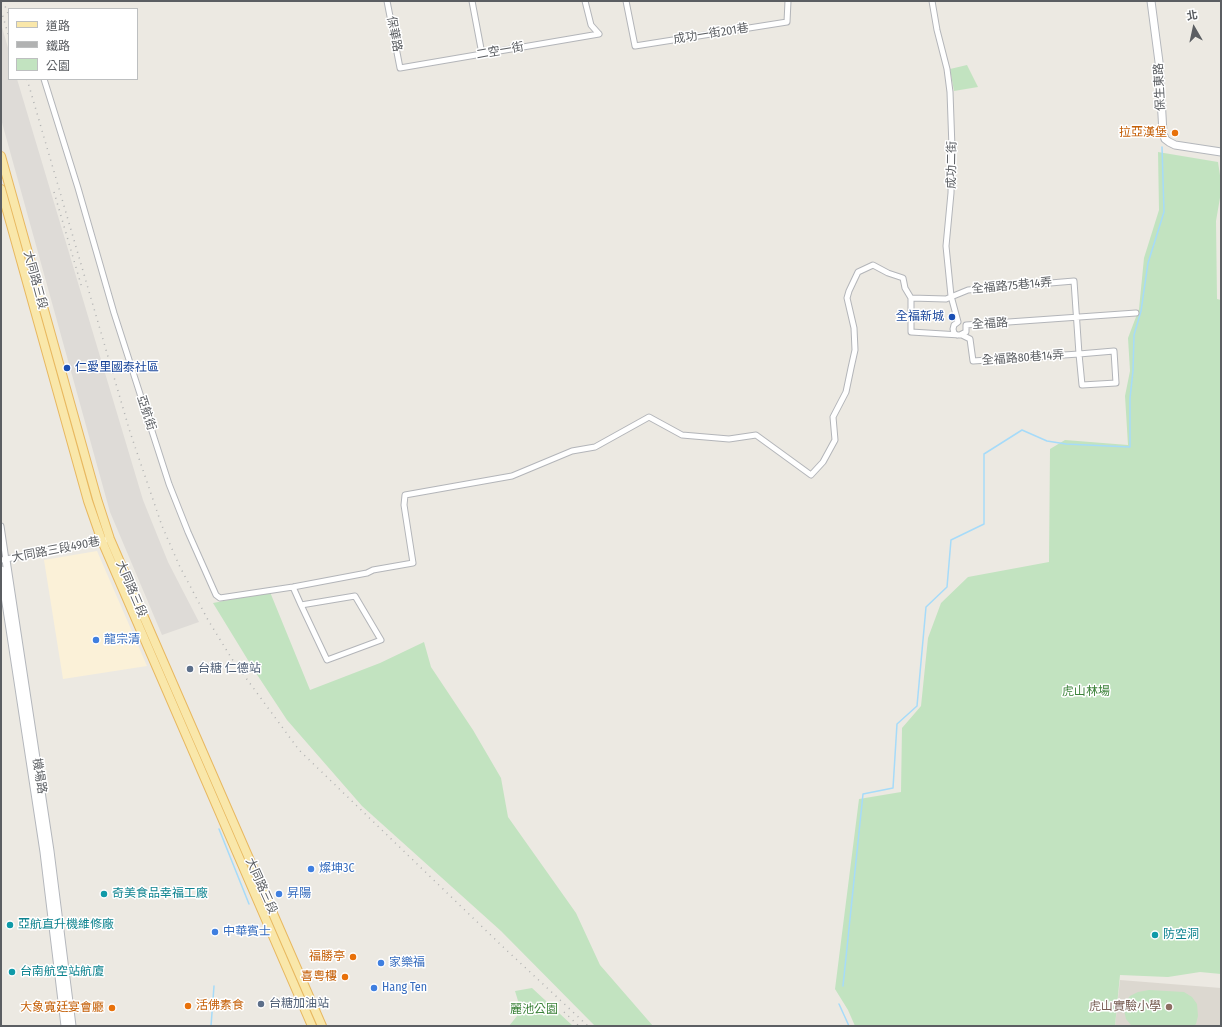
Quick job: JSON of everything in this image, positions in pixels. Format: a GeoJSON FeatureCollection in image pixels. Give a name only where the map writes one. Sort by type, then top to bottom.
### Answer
{"type":"FeatureCollection","features":[{"type":"Feature","properties":{"kind":"main road","name":"大同路三段"},"geometry":{"type":"LineString","coordinates":[[1,156],[97,500],[106,540],[312,1026]]}},
{"type":"Feature","properties":{"kind":"main road","name":"大同路三段"},"geometry":{"type":"LineString","coordinates":[[1,189],[86,494],[322,1026]]}},
{"type":"Feature","properties":{"kind":"street","name":"保華路"},"geometry":{"type":"LineString","coordinates":[[387,1],[400,68]]}},
{"type":"Feature","properties":{"kind":"street"},"geometry":{"type":"LineString","coordinates":[[472,1],[482,54]]}},
{"type":"Feature","properties":{"kind":"street","name":"二空一街"},"geometry":{"type":"LineString","coordinates":[[400,68],[599,34],[591,25],[585,1]]}},
{"type":"Feature","properties":{"kind":"street","name":"成功一街201巷"},"geometry":{"type":"LineString","coordinates":[[626,1],[635,46],[787,22],[788,1]]}},
{"type":"Feature","properties":{"kind":"street","name":"成功二街"},"geometry":{"type":"LineString","coordinates":[[932,1],[937,30],[947,69],[950,92],[952,148],[951,193],[946,246],[952,296],[958,322]]}},
{"type":"Feature","properties":{"kind":"street","name":"保生東路"},"geometry":{"type":"LineString","coordinates":[[1151,1],[1159,62],[1164,138],[1175,145],[1221,152]]}},
{"type":"Feature","properties":{"kind":"street","name":"亞航街"},"geometry":{"type":"LineString","coordinates":[[44,80],[80,195],[114,313],[167,477],[188,532],[216,595],[220,598],[293,587],[413,563],[404,505],[405,495],[512,476],[572,451],[595,447],[649,417],[682,435],[729,439],[756,435],[811,475],[823,462],[835,440],[833,417],[846,392],[855,350],[854,328],[847,298],[858,272],[873,265],[888,273],[903,278],[911,298]]}},
{"type":"Feature","properties":{"kind":"street","name":"全福路75巷14弄"},"geometry":{"type":"LineString","coordinates":[[911,298],[946,299],[968,290],[1074,281],[1077,317]]}},
{"type":"Feature","properties":{"kind":"street","name":"全福路"},"geometry":{"type":"LineString","coordinates":[[911,298],[911,332],[961,335],[966,332],[966,325],[1136,313]]}},
{"type":"Feature","properties":{"kind":"street"},"geometry":{"type":"LineString","coordinates":[[1077,317],[1079,354],[1082,385],[1116,383],[1114,351],[1079,354]]}},
{"type":"Feature","properties":{"kind":"street"},"geometry":{"type":"LineString","coordinates":[[961,335],[954,333],[953,327],[958,322],[962,322],[966,325]]}},
{"type":"Feature","properties":{"kind":"street","name":"全福路80巷14弄"},"geometry":{"type":"LineString","coordinates":[[961,335],[970,339],[974,361],[1079,354]]}},
{"type":"Feature","properties":{"kind":"street","name":"機場路"},"geometry":{"type":"LineString","coordinates":[[1,526],[4,560],[50,851],[72,1026]]}},
{"type":"Feature","properties":{"kind":"street","name":"大同路三段490巷"},"geometry":{"type":"LineString","coordinates":[[4,560],[106,540]]}},
{"type":"Feature","properties":{"kind":"street","name":"機場路"},"geometry":{"type":"LineString","coordinates":[[1,570],[44,852],[65,1026]]}},
{"type":"Feature","properties":{"kind":"street"},"geometry":{"type":"LineString","coordinates":[[293,587],[301,605],[327,660],[381,640],[355,596],[301,605]]}},
{"type":"Feature","properties":{"kind":"shaded area"},"geometry":{"type":"Polygon","coordinates":[[[1,24],[8,48],[8,80],[17,80],[143,500],[168,562],[199,622],[162,635],[110,512],[1,119],[1,24]]]}},
{"type":"Feature","properties":{"kind":"shaded area","name":"龍宗清"},"geometry":{"type":"Polygon","coordinates":[[[97,551],[147,666],[63,679],[44,560],[97,551]]]}},
{"type":"Feature","properties":{"kind":"shaded area","name":"虎山實驗小學"},"geometry":{"type":"Polygon","coordinates":[[[1120,980],[1221,988],[1221,1026],[1115,1026],[1120,980]]]}},
{"type":"Feature","properties":{"kind":"green space"},"geometry":{"type":"Polygon","coordinates":[[[967,65],[978,87],[954,91],[950,69],[967,65]]]}},
{"type":"Feature","properties":{"kind":"green space","name":"虎山林場"},"geometry":{"type":"Polygon","coordinates":[[[1158,152],[1218,162],[1221,182],[1221,192],[1216,221],[1217,299],[1221,300],[1221,974],[1200,972],[1168,977],[1120,975],[1115,1026],[855,1026],[848,1010],[835,989],[859,799],[901,792],[902,728],[921,706],[928,638],[941,603],[968,577],[1049,562],[1050,449],[1065,440],[1128,445],[1125,396],[1130,371],[1128,338],[1139,309],[1144,258],[1159,210],[1158,152]]]}},
{"type":"Feature","properties":{"kind":"green space"},"geometry":{"type":"Polygon","coordinates":[[[270,592],[310,690],[380,663],[424,642],[431,667],[473,730],[501,778],[508,817],[576,913],[600,965],[653,1026],[595,1026],[501,931],[362,806],[287,720],[213,603],[270,592]]]}},
{"type":"Feature","properties":{"kind":"green space","name":"麗池公園"},"geometry":{"type":"Polygon","coordinates":[[[532,988],[573,1026],[509,1026],[517,1016],[519,1004],[515,991],[532,988]]]}},
{"type":"Feature","properties":{"kind":"green space"},"geometry":{"type":"Polygon","coordinates":[[[1149,990],[1184,992],[1192,997],[1197,1004],[1198,1016],[1196,1024],[1194,1026],[1131,1025],[1126,1019],[1124,1010],[1125,1003],[1130,996],[1138,992],[1149,990]]]}},
{"type":"Feature","properties":{"kind":"waterway"},"geometry":{"type":"LineString","coordinates":[[843,986],[863,794],[893,788],[897,724],[917,706],[926,607],[947,587],[951,540],[984,524],[984,454],[1022,430],[1047,441],[1066,444],[1130,447],[1130,398],[1133,371],[1134,335],[1141,311],[1148,263],[1164,212],[1162,147]]}},
{"type":"Feature","properties":{"kind":"waterway"},"geometry":{"type":"LineString","coordinates":[[219,829],[249,904]]}},
{"type":"Feature","properties":{"kind":"waterway"},"geometry":{"type":"LineString","coordinates":[[211,1026],[214,986]]}},
{"type":"Feature","properties":{"kind":"waterway"},"geometry":{"type":"LineString","coordinates":[[839,1004],[849,1026]]}},
{"type":"Feature","properties":{"kind":"railway"},"geometry":{"type":"LineString","coordinates":[[3,1],[8,14]]}},
{"type":"Feature","properties":{"kind":"railway"},"geometry":{"type":"LineString","coordinates":[[1,10],[8,34]]}},
{"type":"Feature","properties":{"kind":"railway"},"geometry":{"type":"LineString","coordinates":[[27,80],[130,432],[162,526],[179,565],[208,620],[232,659],[299,750],[501,945],[588,1026]]}},
{"type":"Feature","properties":{"kind":"railway"},"geometry":{"type":"LineString","coordinates":[[54,192],[82,288]]}},
{"type":"Feature","properties":{"kind":"railway"},"geometry":{"type":"LineString","coordinates":[[564,1012],[579,1026]]}},
{"type":"Feature","properties":{"kind":"place","name":"拉亞漢堡"},"geometry":{"type":"Point","coordinates":[1175,133]}},
{"type":"Feature","properties":{"kind":"place","name":"全福新城"},"geometry":{"type":"Point","coordinates":[952,317]}},
{"type":"Feature","properties":{"kind":"place","name":"仁愛里國泰社區"},"geometry":{"type":"Point","coordinates":[67,368]}},
{"type":"Feature","properties":{"kind":"place","name":"龍宗清"},"geometry":{"type":"Point","coordinates":[96,640]}},
{"type":"Feature","properties":{"kind":"place","name":"台糖 仁德站"},"geometry":{"type":"Point","coordinates":[190,669]}},
{"type":"Feature","properties":{"kind":"place","name":"燦坤3C"},"geometry":{"type":"Point","coordinates":[311,869]}},
{"type":"Feature","properties":{"kind":"place","name":"奇美食品幸福工廠"},"geometry":{"type":"Point","coordinates":[104,894]}},
{"type":"Feature","properties":{"kind":"place","name":"昇陽"},"geometry":{"type":"Point","coordinates":[279,894]}},
{"type":"Feature","properties":{"kind":"place","name":"亞航直升機維修廠"},"geometry":{"type":"Point","coordinates":[10,925]}},
{"type":"Feature","properties":{"kind":"place","name":"中華賓士"},"geometry":{"type":"Point","coordinates":[215,932]}},
{"type":"Feature","properties":{"kind":"place","name":"防空洞"},"geometry":{"type":"Point","coordinates":[1155,935]}},
{"type":"Feature","properties":{"kind":"place","name":"福勝亭"},"geometry":{"type":"Point","coordinates":[353,957]}},
{"type":"Feature","properties":{"kind":"place","name":"家樂福"},"geometry":{"type":"Point","coordinates":[381,963]}},
{"type":"Feature","properties":{"kind":"place","name":"台南航空站航廈"},"geometry":{"type":"Point","coordinates":[12,972]}},
{"type":"Feature","properties":{"kind":"place","name":"喜粵樓"},"geometry":{"type":"Point","coordinates":[345,977]}},
{"type":"Feature","properties":{"kind":"place","name":"Hang Ten"},"geometry":{"type":"Point","coordinates":[374,988]}},
{"type":"Feature","properties":{"kind":"place","name":"台糖加油站"},"geometry":{"type":"Point","coordinates":[261,1004]}},
{"type":"Feature","properties":{"kind":"place","name":"活佛素食"},"geometry":{"type":"Point","coordinates":[188,1006]}},
{"type":"Feature","properties":{"kind":"place","name":"虎山實驗小學"},"geometry":{"type":"Point","coordinates":[1169,1007]}},
{"type":"Feature","properties":{"kind":"place","name":"大象寬廷宴會廳"},"geometry":{"type":"Point","coordinates":[112,1008]}}]}
